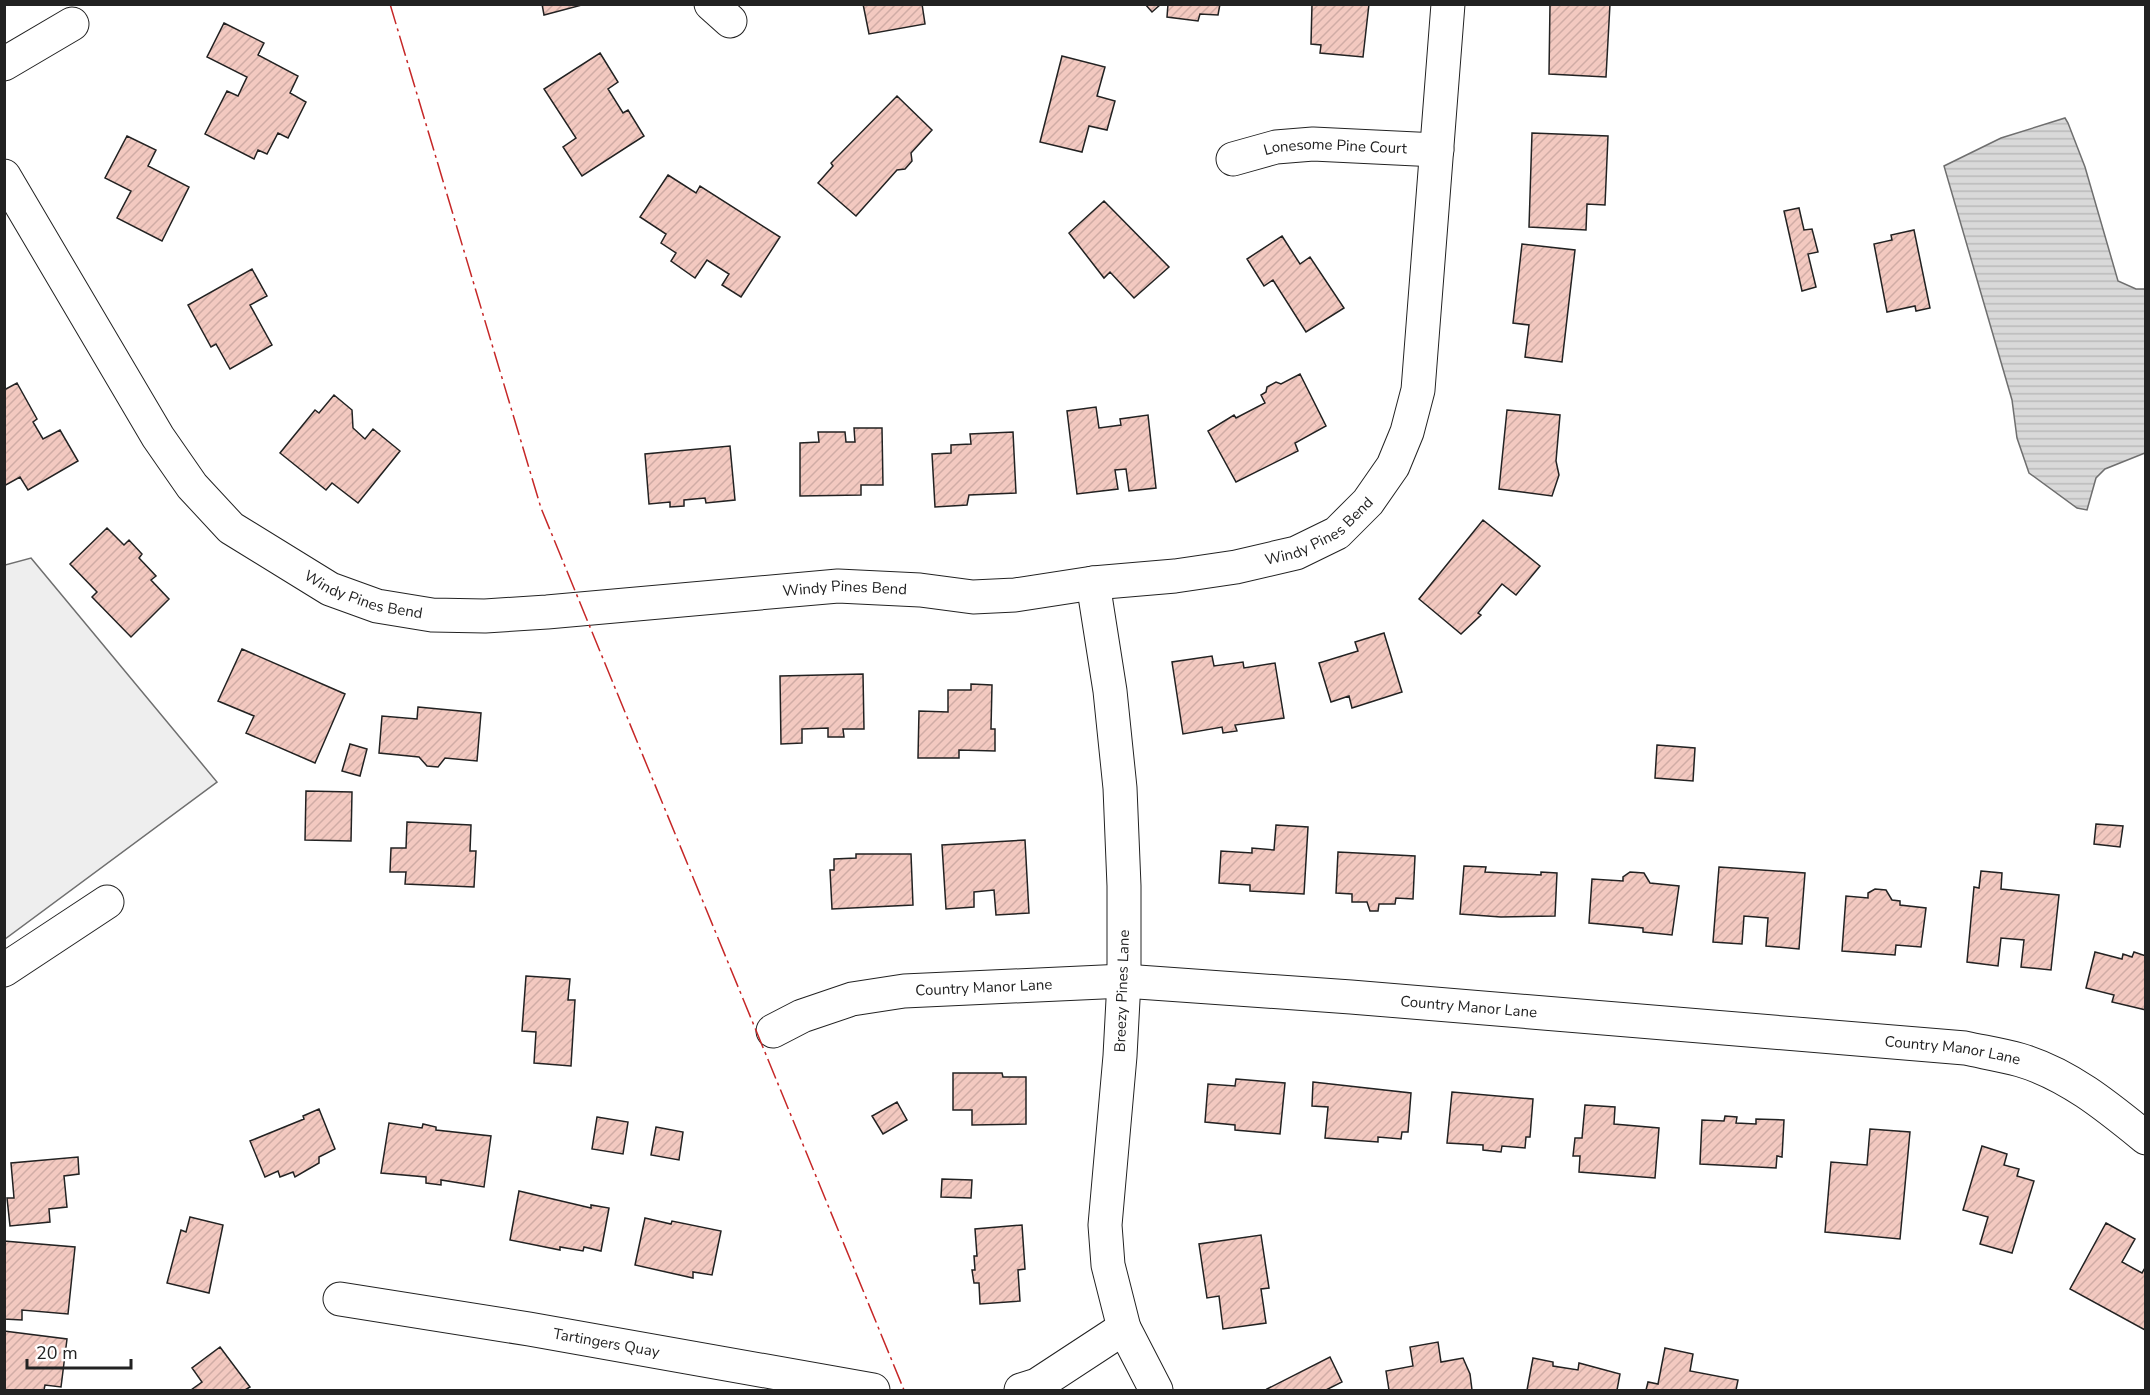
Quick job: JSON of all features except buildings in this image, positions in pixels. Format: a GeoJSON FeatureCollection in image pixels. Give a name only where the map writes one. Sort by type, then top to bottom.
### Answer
{"type":"FeatureCollection","features":[{"type":"Feature","properties":{"kind":"street","name":"Windy Pines Bend"},"geometry":{"type":"LineString","coordinates":[[4,176],[158,437],[192,486],[231,528],[330,589],[377,606],[432,615],[485,616],[838,586],[920,590],[973,597],[1015,595],[1093,583],[1175,576],[1236,567],[1296,553],[1337,533],[1368,502],[1393,466],[1407,432],[1418,390],[1448,4]]}},
{"type":"Feature","properties":{"kind":"street"},"geometry":{"type":"LineString","coordinates":[[4,64],[72,24]]}},
{"type":"Feature","properties":{"kind":"street","name":"Lonesome Pine Court"},"geometry":{"type":"LineString","coordinates":[[1233,159],[1276,147],[1312,144],[1437,150]]}},
{"type":"Feature","properties":{"kind":"street","name":"Breezy Pines Lane"},"geometry":{"type":"LineString","coordinates":[[1093,583],[1110,691],[1120,788],[1124,886],[1124,981],[1120,1056],[1105,1225],[1108,1265],[1124,1328],[1156,1390]]}},
{"type":"Feature","properties":{"kind":"street"},"geometry":{"type":"LineString","coordinates":[[4,970],[107,902]]}},
{"type":"Feature","properties":{"kind":"street","name":"Country Manor Lane"},"geometry":{"type":"LineString","coordinates":[[773,1031],[802,1016],[842,1002],[904,991],[1124,981],[1351,997],[1965,1048],[2021,1060],[2065,1080],[2105,1105],[2145,1138]]}},
{"type":"Feature","properties":{"kind":"street","name":"Tartingers Quay"},"geometry":{"type":"LineString","coordinates":[[340,1299],[530,1329],[873,1390]]}},
{"type":"Feature","properties":{"kind":"street"},"geometry":{"type":"LineString","coordinates":[[1021,1390],[1037,1385],[1124,1328]]}},
{"type":"Feature","properties":{"kind":"shaded area"},"geometry":{"type":"Polygon","coordinates":[[[2065,118],[2085,167],[2118,281],[2136,289],[2145,289],[2145,453],[2105,469],[2096,478],[2087,510],[2077,508],[2029,473],[2017,438],[2012,400],[1944,166],[2001,138],[2065,118]]]}},
{"type":"Feature","properties":{"kind":"shaded area"},"geometry":{"type":"Polygon","coordinates":[[[31,558],[217,782],[5,939],[5,565],[31,558]]]}},
{"type":"Feature","properties":{"kind":"power"},"geometry":{"type":"LineString","coordinates":[[390,4],[541,508],[904,1390]]}}]}
